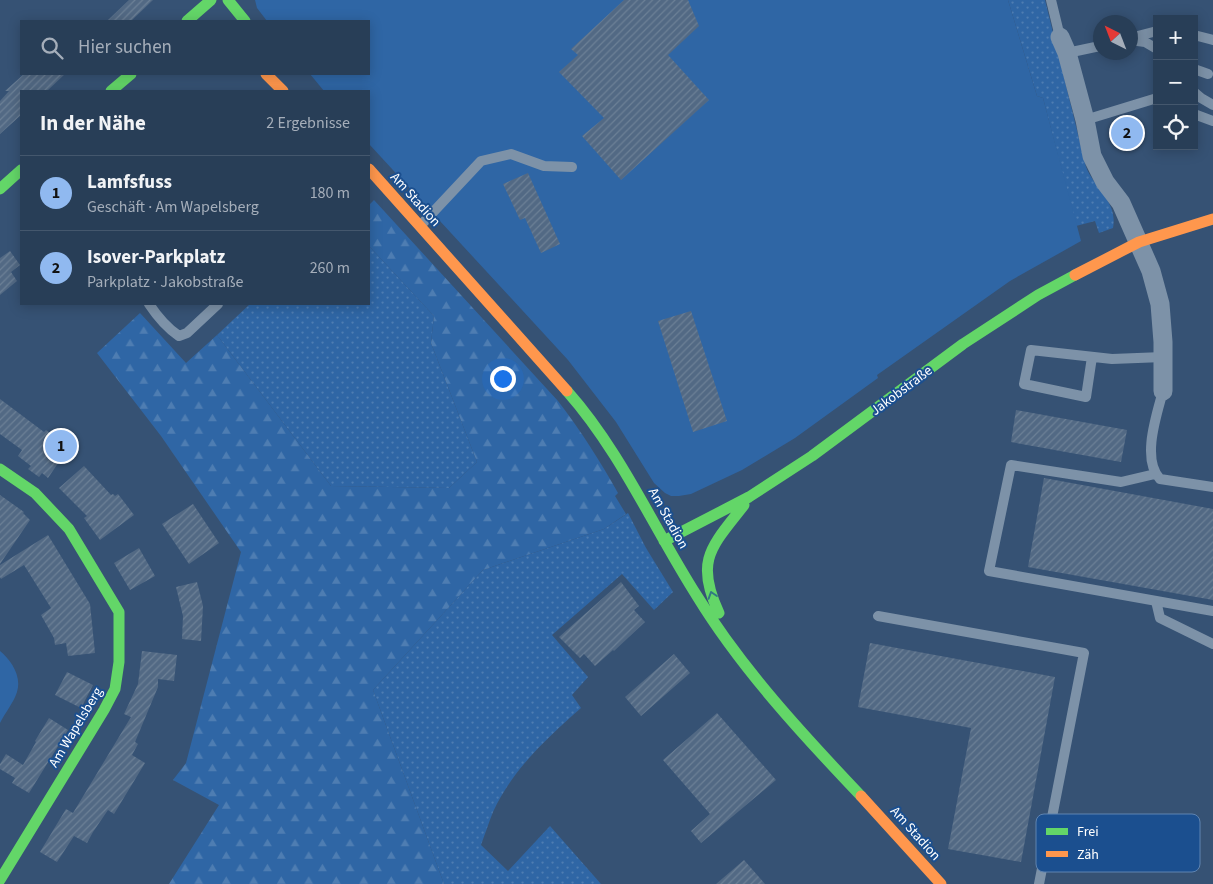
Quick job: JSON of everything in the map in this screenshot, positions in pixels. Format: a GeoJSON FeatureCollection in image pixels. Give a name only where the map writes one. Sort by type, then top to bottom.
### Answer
{"type":"FeatureCollection","features":[{"type":"Feature","properties":{"kind":"main road"},"geometry":{"type":"LineString","coordinates":[[190,20],[205,11],[211,0]]}},
{"type":"Feature","properties":{"kind":"main road"},"geometry":{"type":"LineString","coordinates":[[228,0],[244,20]]}},
{"type":"Feature","properties":{"kind":"main road"},"geometry":{"type":"LineString","coordinates":[[112,90],[130,75]]}},
{"type":"Feature","properties":{"kind":"main road"},"geometry":{"type":"LineString","coordinates":[[267,75],[282,90]]}},
{"type":"Feature","properties":{"kind":"main road","name":"Am Stadion"},"geometry":{"type":"LineString","coordinates":[[370,170],[588,415],[616,456],[697,597],[740,656],[810,742],[908,846],[941,884]]}},
{"type":"Feature","properties":{"kind":"main road"},"geometry":{"type":"LineString","coordinates":[[0,189],[20,171]]}},
{"type":"Feature","properties":{"kind":"main road","name":"Jakobstraße"},"geometry":{"type":"LineString","coordinates":[[664,541],[749,498],[812,456],[963,344],[1021,306],[1103,259],[1139,242],[1213,219]]}},
{"type":"Feature","properties":{"kind":"main road","name":"Am Wapelsberg"},"geometry":{"type":"LineString","coordinates":[[0,469],[35,494],[69,529],[74,537],[119,612],[120,662],[115,688],[104,710],[0,880]]}},
{"type":"Feature","properties":{"kind":"main road"},"geometry":{"type":"LineString","coordinates":[[740,656],[714,601],[707,580],[708,560],[715,542],[749,498]]}},
{"type":"Feature","properties":{"kind":"street"},"geometry":{"type":"LineString","coordinates":[[1063,45],[1085,120],[1092,156],[1105,182],[1121,203],[1151,271],[1160,304],[1163,391]]}},
{"type":"Feature","properties":{"kind":"lane"},"geometry":{"type":"LineString","coordinates":[[1051,0],[1063,45],[1093,46]]}},
{"type":"Feature","properties":{"kind":"lane"},"geometry":{"type":"LineString","coordinates":[[1138,37],[1153,32]]}},
{"type":"Feature","properties":{"kind":"lane"},"geometry":{"type":"LineString","coordinates":[[1198,39],[1213,40]]}},
{"type":"Feature","properties":{"kind":"lane"},"geometry":{"type":"LineString","coordinates":[[1138,41],[1153,47]]}},
{"type":"Feature","properties":{"kind":"lane"},"geometry":{"type":"LineString","coordinates":[[1198,70],[1208,74]]}},
{"type":"Feature","properties":{"kind":"lane"},"geometry":{"type":"LineString","coordinates":[[1198,95],[1213,105]]}},
{"type":"Feature","properties":{"kind":"lane"},"geometry":{"type":"LineString","coordinates":[[1085,120],[1153,99]]}},
{"type":"Feature","properties":{"kind":"lane"},"geometry":{"type":"LineString","coordinates":[[1198,115],[1213,120]]}},
{"type":"Feature","properties":{"kind":"lane"},"geometry":{"type":"LineString","coordinates":[[420,226],[481,161],[511,154],[544,166],[572,167]]}},
{"type":"Feature","properties":{"kind":"lane"},"geometry":{"type":"LineString","coordinates":[[150,305],[156,316],[180,336],[187,333],[217,305]]}},
{"type":"Feature","properties":{"kind":"lane"},"geometry":{"type":"LineString","coordinates":[[1092,357],[1086,397],[1024,384],[1031,350],[1112,359],[1163,357]]}},
{"type":"Feature","properties":{"kind":"lane"},"geometry":{"type":"LineString","coordinates":[[1163,391],[1155,423],[1151,451],[1152,466],[1155,474],[1160,479],[1213,487]]}},
{"type":"Feature","properties":{"kind":"lane"},"geometry":{"type":"LineString","coordinates":[[1155,474],[1121,482],[1011,465],[989,571],[1213,611]]}},
{"type":"Feature","properties":{"kind":"lane"},"geometry":{"type":"LineString","coordinates":[[1156,601],[1160,618],[1213,644]]}},
{"type":"Feature","properties":{"kind":"lane"},"geometry":{"type":"LineString","coordinates":[[878,616],[1084,653],[1052,814]]}},
{"type":"Feature","properties":{"kind":"green space"},"geometry":{"type":"Polygon","coordinates":[[[255,0],[1008,0],[1037,96],[1043,98],[1081,241],[1010,281],[877,375],[878,378],[795,438],[742,470],[691,494],[671,496],[654,483],[616,422],[568,360],[370,145],[370,90],[323,90],[311,75],[370,75],[370,20],[266,20],[257,8],[255,0]]]}},
{"type":"Feature","properties":{"kind":"green space"},"geometry":{"type":"Polygon","coordinates":[[[1008,0],[1045,0],[1086,167],[1109,203],[1114,219],[1113,228],[1099,233],[1095,221],[1076,226],[1043,98],[1037,96],[1008,0]]]}},
{"type":"Feature","properties":{"kind":"green space"},"geometry":{"type":"Polygon","coordinates":[[[374,200],[558,401],[604,469],[618,493],[615,496],[626,514],[604,529],[483,570],[373,690],[444,884],[169,884],[219,805],[173,780],[186,763],[241,552],[161,436],[97,353],[140,313],[186,363],[217,335],[331,486],[449,488],[477,462],[431,343],[434,316],[370,247],[370,204],[374,200]]]}},
{"type":"Feature","properties":{"kind":"green space"},"geometry":{"type":"Polygon","coordinates":[[[370,247],[434,316],[431,343],[477,462],[449,488],[331,486],[217,335],[249,305],[370,305],[370,247]]]}},
{"type":"Feature","properties":{"kind":"green space"},"geometry":{"type":"Polygon","coordinates":[[[628,513],[646,548],[673,592],[654,610],[622,574],[552,635],[588,677],[572,695],[581,708],[543,743],[510,782],[493,812],[481,845],[508,871],[550,826],[601,884],[444,884],[373,690],[483,570],[604,529],[628,513]]]}},
{"type":"Feature","properties":{"kind":"green space"},"geometry":{"type":"Polygon","coordinates":[[[0,651],[8,659],[17,674],[18,686],[14,700],[0,723],[0,651]]]}},
{"type":"Feature","properties":{"kind":"building"},"geometry":{"type":"Polygon","coordinates":[[[129,0],[153,0],[132,20],[108,20],[129,0]]]}},
{"type":"Feature","properties":{"kind":"building"},"geometry":{"type":"Polygon","coordinates":[[[624,0],[688,0],[699,26],[668,55],[709,100],[621,180],[582,136],[604,118],[559,72],[578,55],[571,49],[624,0]]]}},
{"type":"Feature","properties":{"kind":"building"},"geometry":{"type":"Polygon","coordinates":[[[23,75],[64,75],[48,90],[20,90],[20,116],[0,134],[0,101],[9,91],[5,91],[23,75]]]}},
{"type":"Feature","properties":{"kind":"building"},"geometry":{"type":"Polygon","coordinates":[[[528,173],[560,244],[541,253],[525,218],[520,220],[503,184],[528,173]]]}},
{"type":"Feature","properties":{"kind":"building"},"geometry":{"type":"Polygon","coordinates":[[[10,251],[20,265],[11,272],[17,281],[0,295],[0,258],[10,251]]]}},
{"type":"Feature","properties":{"kind":"building"},"geometry":{"type":"Polygon","coordinates":[[[691,311],[727,421],[693,432],[658,321],[691,311]]]}},
{"type":"Feature","properties":{"kind":"building"},"geometry":{"type":"Polygon","coordinates":[[[0,399],[44,432],[46,430],[69,447],[48,478],[42,473],[39,477],[28,469],[31,466],[18,456],[22,450],[0,434],[0,399]]]}},
{"type":"Feature","properties":{"kind":"building"},"geometry":{"type":"Polygon","coordinates":[[[1016,410],[1127,430],[1121,462],[1011,442],[1016,410]]]}},
{"type":"Feature","properties":{"kind":"building"},"geometry":{"type":"Polygon","coordinates":[[[84,466],[111,495],[115,496],[118,494],[134,515],[100,540],[84,518],[87,516],[59,488],[84,466]]]}},
{"type":"Feature","properties":{"kind":"building"},"geometry":{"type":"Polygon","coordinates":[[[1044,478],[1213,509],[1213,600],[1028,567],[1044,478]]]}},
{"type":"Feature","properties":{"kind":"building"},"geometry":{"type":"Polygon","coordinates":[[[0,495],[24,512],[30,520],[0,564],[0,495]]]}},
{"type":"Feature","properties":{"kind":"building"},"geometry":{"type":"Polygon","coordinates":[[[193,504],[219,543],[189,564],[162,524],[193,504]]]}},
{"type":"Feature","properties":{"kind":"building"},"geometry":{"type":"Polygon","coordinates":[[[48,535],[90,604],[95,653],[68,656],[66,643],[55,645],[54,638],[41,615],[51,608],[24,565],[1,579],[0,577],[0,565],[48,535]]]}},
{"type":"Feature","properties":{"kind":"building"},"geometry":{"type":"Polygon","coordinates":[[[139,548],[155,576],[130,590],[114,563],[139,548]]]}},
{"type":"Feature","properties":{"kind":"building"},"geometry":{"type":"Polygon","coordinates":[[[197,582],[203,606],[201,641],[182,639],[183,616],[176,587],[197,582]]]}},
{"type":"Feature","properties":{"kind":"building"},"geometry":{"type":"Polygon","coordinates":[[[621,582],[639,606],[634,610],[645,622],[595,666],[584,654],[580,658],[559,637],[621,582]]]}},
{"type":"Feature","properties":{"kind":"building"},"geometry":{"type":"Polygon","coordinates":[[[870,643],[1055,677],[1021,862],[948,849],[971,728],[858,707],[870,643]]]}},
{"type":"Feature","properties":{"kind":"building"},"geometry":{"type":"Polygon","coordinates":[[[142,651],[177,655],[174,681],[158,679],[158,687],[135,742],[138,744],[132,755],[145,763],[114,814],[108,810],[87,843],[74,836],[57,862],[40,852],[66,809],[73,813],[131,717],[124,714],[138,684],[142,651]]]}},
{"type":"Feature","properties":{"kind":"building"},"geometry":{"type":"Polygon","coordinates":[[[674,654],[690,673],[641,716],[625,697],[674,654]]]}},
{"type":"Feature","properties":{"kind":"building"},"geometry":{"type":"Polygon","coordinates":[[[67,672],[93,685],[81,708],[55,695],[67,672]]]}},
{"type":"Feature","properties":{"kind":"building"},"geometry":{"type":"Polygon","coordinates":[[[717,713],[776,780],[701,843],[691,831],[710,814],[663,760],[717,713]]]}},
{"type":"Feature","properties":{"kind":"building"},"geometry":{"type":"Polygon","coordinates":[[[49,718],[68,730],[29,793],[12,783],[15,778],[0,769],[0,764],[6,754],[23,765],[49,718]]]}},
{"type":"Feature","properties":{"kind":"building"},"geometry":{"type":"Polygon","coordinates":[[[744,860],[765,884],[716,884],[744,860]]]}},
{"type":"Feature","properties":{"kind":"traffic: fast"},"geometry":{"type":"LineString","coordinates":[[188,20],[211,0]]}},
{"type":"Feature","properties":{"kind":"traffic: fast"},"geometry":{"type":"LineString","coordinates":[[228,0],[244,20]]}},
{"type":"Feature","properties":{"kind":"traffic: fast"},"geometry":{"type":"LineString","coordinates":[[112,90],[130,75]]}},
{"type":"Feature","properties":{"kind":"traffic: fast"},"geometry":{"type":"LineString","coordinates":[[0,189],[20,171]]}},
{"type":"Feature","properties":{"kind":"traffic: fast"},"geometry":{"type":"LineString","coordinates":[[664,541],[749,497],[812,456],[963,344],[1038,295],[1075,275]]}},
{"type":"Feature","properties":{"kind":"traffic: fast"},"geometry":{"type":"LineString","coordinates":[[567,391],[586,414],[620,464],[714,623],[753,675],[795,725],[861,796]]}},
{"type":"Feature","properties":{"kind":"traffic: fast"},"geometry":{"type":"LineString","coordinates":[[0,469],[35,493],[69,529],[119,612],[119,662],[115,689],[0,880]]}},
{"type":"Feature","properties":{"kind":"traffic: fast"},"geometry":{"type":"LineString","coordinates":[[719,613],[708,580],[707,566],[715,543],[744,505]]}},
{"type":"Feature","properties":{"kind":"traffic: slow"},"geometry":{"type":"LineString","coordinates":[[267,75],[282,90]]}},
{"type":"Feature","properties":{"kind":"traffic: slow"},"geometry":{"type":"LineString","coordinates":[[370,170],[567,391]]}},
{"type":"Feature","properties":{"kind":"traffic: slow"},"geometry":{"type":"LineString","coordinates":[[1075,275],[1139,242],[1213,219]]}},
{"type":"Feature","properties":{"kind":"traffic: slow"},"geometry":{"type":"LineString","coordinates":[[861,796],[941,884]]}},
{"type":"Feature","properties":{"kind":"place","name":"Isover-Parkplatz"},"geometry":{"type":"Point","coordinates":[1127,133]}},
{"type":"Feature","properties":{"kind":"place","name":"Lamfsfuss"},"geometry":{"type":"Point","coordinates":[61,446]}}]}
